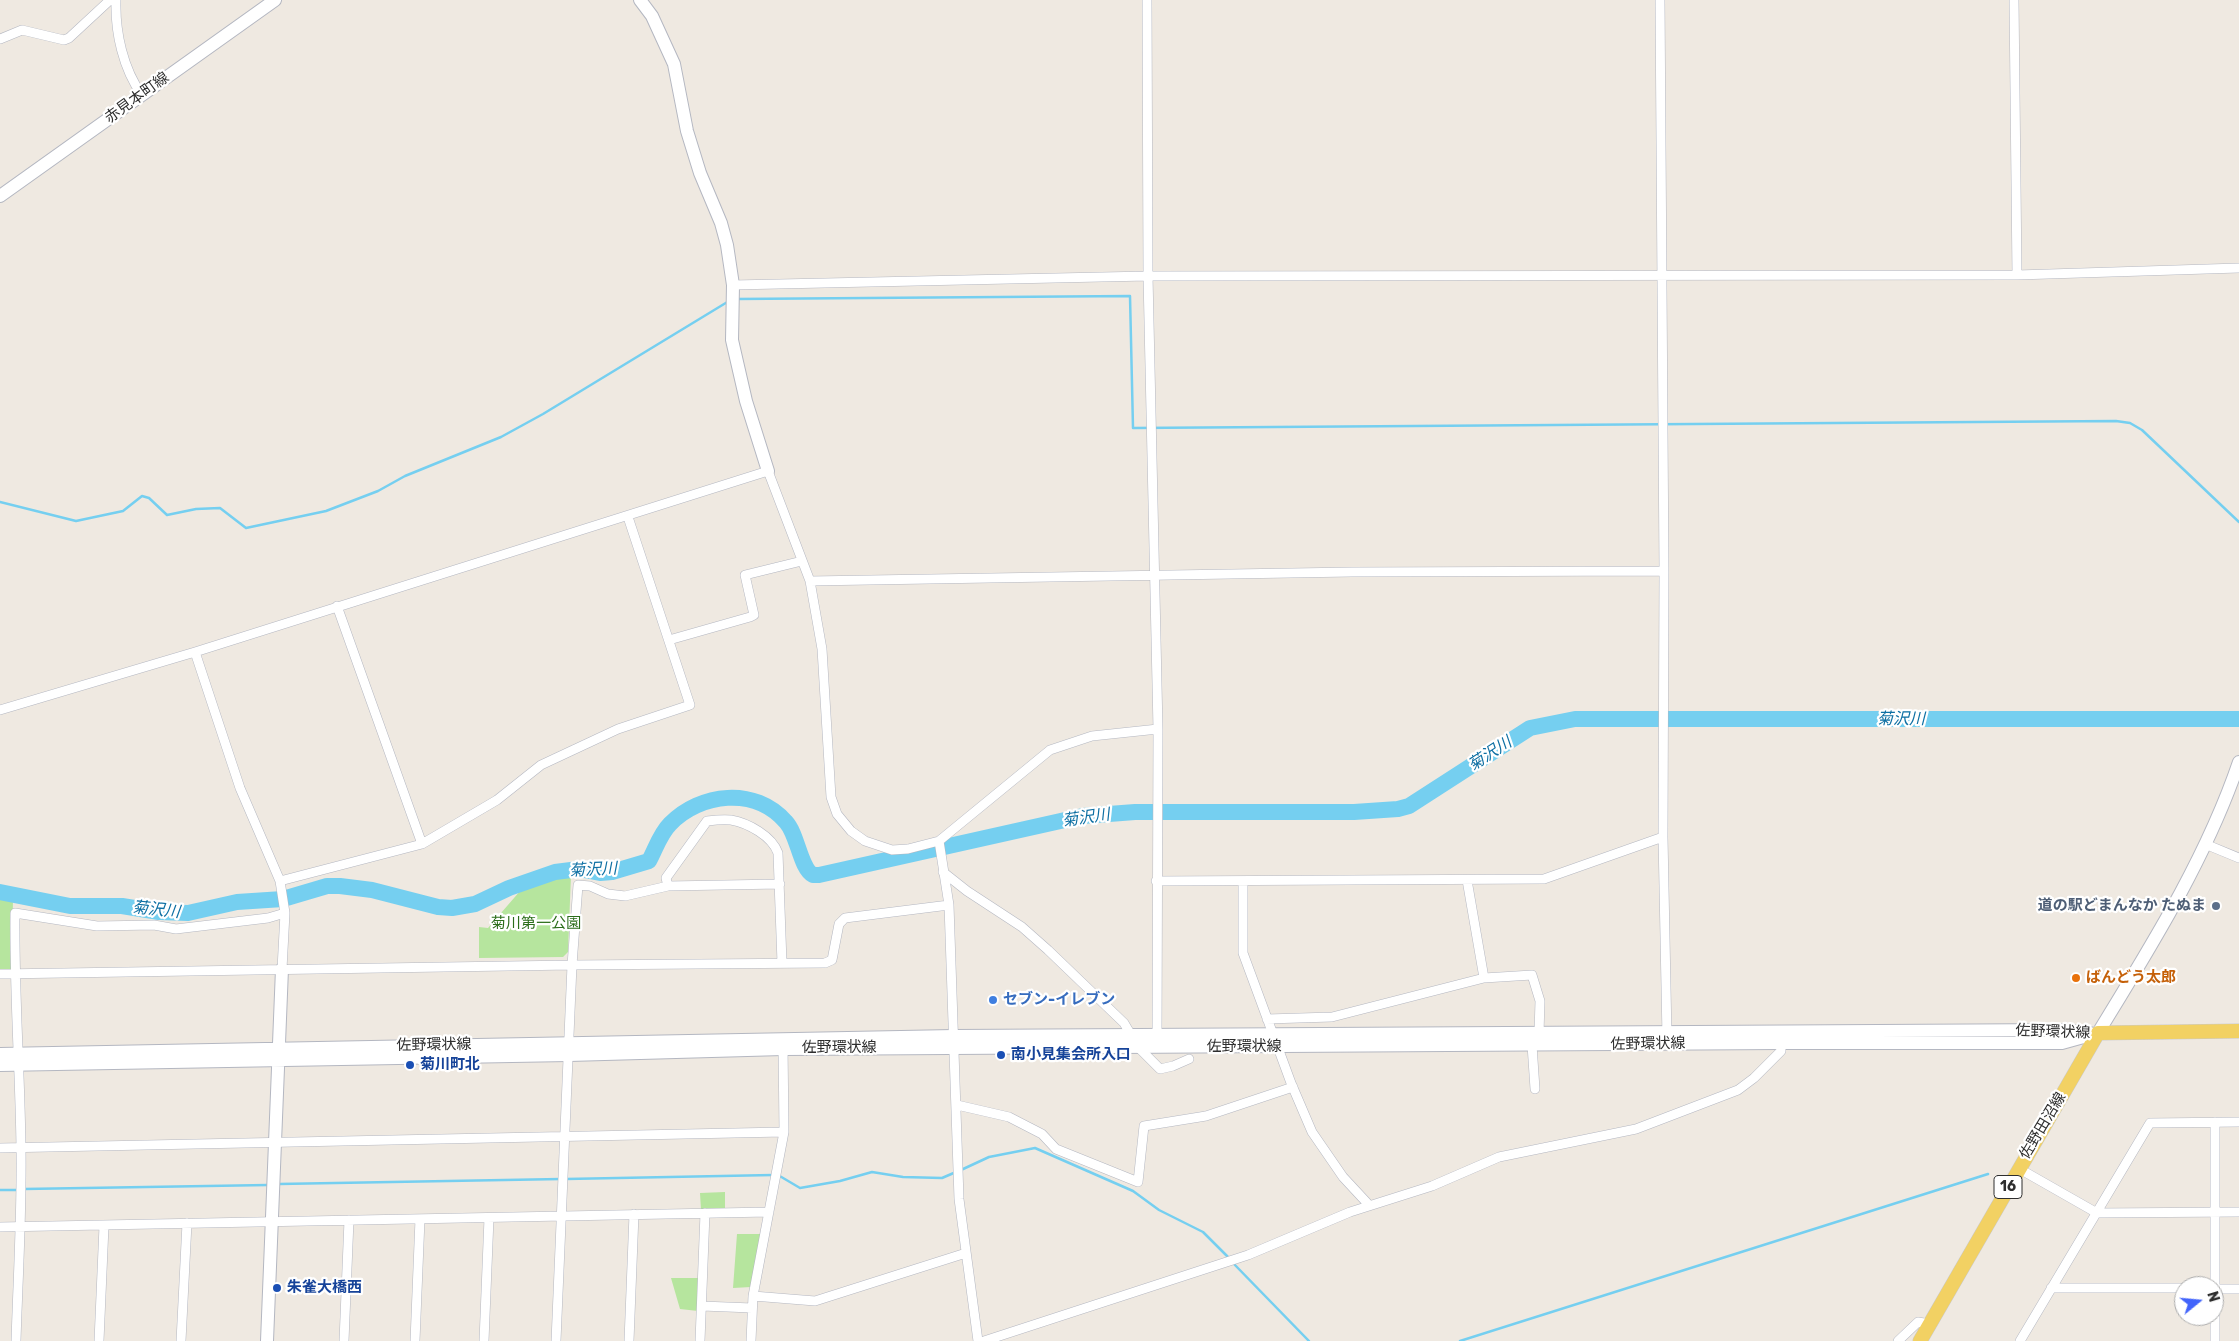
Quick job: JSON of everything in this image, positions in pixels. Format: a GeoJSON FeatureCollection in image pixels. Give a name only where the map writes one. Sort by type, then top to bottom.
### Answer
{"type":"FeatureCollection","features":[{"type":"Feature","properties":{"kind":"main road","name":"赤見本町線"},"geometry":{"type":"LineString","coordinates":[[0,196],[275,0]]}},
{"type":"Feature","properties":{"kind":"main road"},"geometry":{"type":"LineString","coordinates":[[640,0],[652,16],[674,64],[687,131],[700,173],[721,223],[727,245],[733,285],[732,340],[746,401],[768,471]]}},
{"type":"Feature","properties":{"kind":"main road"},"geometry":{"type":"LineString","coordinates":[[2098,1034],[2158,933],[2206,844],[2239,762]]}},
{"type":"Feature","properties":{"kind":"main road"},"geometry":{"type":"LineString","coordinates":[[267,1341],[282,969]]}},
{"type":"Feature","properties":{"kind":"main road"},"geometry":{"type":"LineString","coordinates":[[2098,1034],[2239,1031]]}},
{"type":"Feature","properties":{"kind":"main road","name":"佐野環状線"},"geometry":{"type":"LineString","coordinates":[[0,1054],[18,1059],[955,1042],[1130,1035],[1157,1041],[1780,1037],[2062,1043],[2098,1034]]}},
{"type":"Feature","properties":{"kind":"main road","name":"佐野田沼線"},"geometry":{"type":"LineString","coordinates":[[1920,1341],[2018,1168],[2098,1034]]}},
{"type":"Feature","properties":{"kind":"main road","name":"佐野環状線"},"geometry":{"type":"LineString","coordinates":[[955,1042],[1138,1047],[1157,1041]]}},
{"type":"Feature","properties":{"kind":"main road","name":"佐野環状線"},"geometry":{"type":"LineString","coordinates":[[0,1065],[18,1059]]}},
{"type":"Feature","properties":{"kind":"street"},"geometry":{"type":"LineString","coordinates":[[0,39],[22,30],[64,40],[69,38],[110,0]]}},
{"type":"Feature","properties":{"kind":"street"},"geometry":{"type":"LineString","coordinates":[[116,0],[115,19],[127,69],[133,83],[142,95]]}},
{"type":"Feature","properties":{"kind":"street"},"geometry":{"type":"LineString","coordinates":[[1148,0],[1148,276],[1158,729],[1156,881],[1157,1041]]}},
{"type":"Feature","properties":{"kind":"street"},"geometry":{"type":"LineString","coordinates":[[1660,0],[1664,571],[1663,837],[1667,1038]]}},
{"type":"Feature","properties":{"kind":"street"},"geometry":{"type":"LineString","coordinates":[[2014,0],[2017,275]]}},
{"type":"Feature","properties":{"kind":"street"},"geometry":{"type":"LineString","coordinates":[[733,285],[1148,276],[2017,275],[2239,268]]}},
{"type":"Feature","properties":{"kind":"street"},"geometry":{"type":"LineString","coordinates":[[0,710],[195,652],[337,606],[628,517],[768,471],[810,581],[822,649],[832,797],[837,814],[850,830],[876,846],[892,850],[908,849],[939,841],[1050,750],[1092,736],[1158,729]]}},
{"type":"Feature","properties":{"kind":"street"},"geometry":{"type":"LineString","coordinates":[[280,881],[422,844],[496,800],[541,765],[618,729],[690,705],[628,517]]}},
{"type":"Feature","properties":{"kind":"street"},"geometry":{"type":"LineString","coordinates":[[668,640],[754,615],[745,575],[802,561]]}},
{"type":"Feature","properties":{"kind":"street"},"geometry":{"type":"LineString","coordinates":[[810,581],[1352,572],[1664,571]]}},
{"type":"Feature","properties":{"kind":"street"},"geometry":{"type":"LineString","coordinates":[[337,606],[422,844]]}},
{"type":"Feature","properties":{"kind":"street"},"geometry":{"type":"LineString","coordinates":[[195,652],[240,788],[280,881],[285,913],[282,969]]}},
{"type":"Feature","properties":{"kind":"street"},"geometry":{"type":"LineString","coordinates":[[668,886],[666,878],[707,821],[728,819],[760,832],[776,846],[778,853],[782,963]]}},
{"type":"Feature","properties":{"kind":"street"},"geometry":{"type":"LineString","coordinates":[[1156,881],[1544,879],[1663,837]]}},
{"type":"Feature","properties":{"kind":"street"},"geometry":{"type":"LineString","coordinates":[[939,841],[949,905],[957,1105],[956,1169],[978,1341]]}},
{"type":"Feature","properties":{"kind":"street"},"geometry":{"type":"LineString","coordinates":[[2206,844],[2239,858]]}},
{"type":"Feature","properties":{"kind":"street"},"geometry":{"type":"LineString","coordinates":[[943,872],[967,891],[1022,927],[1124,1022],[1138,1047],[1160,1070],[1189,1059]]}},
{"type":"Feature","properties":{"kind":"street"},"geometry":{"type":"LineString","coordinates":[[1467,880],[1484,978]]}},
{"type":"Feature","properties":{"kind":"street"},"geometry":{"type":"LineString","coordinates":[[1243,881],[1243,953],[1275,1041],[1312,1132],[1343,1177],[1369,1205]]}},
{"type":"Feature","properties":{"kind":"street"},"geometry":{"type":"LineString","coordinates":[[556,1341],[572,965],[578,885],[590,886],[608,894],[625,896],[668,886],[780,884]]}},
{"type":"Feature","properties":{"kind":"street"},"geometry":{"type":"LineString","coordinates":[[0,974],[830,962],[835,950],[839,924],[845,918],[949,905]]}},
{"type":"Feature","properties":{"kind":"street"},"geometry":{"type":"LineString","coordinates":[[16,1341],[22,1147],[14,974],[15,913],[98,926],[154,925],[176,929],[268,918],[285,913]]}},
{"type":"Feature","properties":{"kind":"street"},"geometry":{"type":"LineString","coordinates":[[1267,1019],[1332,1016],[1484,978],[1532,976],[1540,1001],[1535,1039],[1535,1090]]}},
{"type":"Feature","properties":{"kind":"street"},"geometry":{"type":"LineString","coordinates":[[984,1341],[1248,1255],[1369,1205],[1432,1186],[1498,1156],[1636,1130],[1695,1108],[1744,1086],[1781,1051],[1780,1037]]}},
{"type":"Feature","properties":{"kind":"street"},"geometry":{"type":"LineString","coordinates":[[751,1341],[753,1296],[784,1132],[783,1044]]}},
{"type":"Feature","properties":{"kind":"street"},"geometry":{"type":"LineString","coordinates":[[957,1105],[1009,1117],[1042,1134],[1056,1150],[1138,1182],[1144,1126],[1206,1116],[1293,1087]]}},
{"type":"Feature","properties":{"kind":"street"},"geometry":{"type":"LineString","coordinates":[[2214,1276],[2215,1122]]}},
{"type":"Feature","properties":{"kind":"street"},"geometry":{"type":"LineString","coordinates":[[2020,1341],[2150,1123],[2239,1122]]}},
{"type":"Feature","properties":{"kind":"street"},"geometry":{"type":"LineString","coordinates":[[0,1148],[784,1132]]}},
{"type":"Feature","properties":{"kind":"street"},"geometry":{"type":"LineString","coordinates":[[2018,1168],[2097,1213],[2239,1212]]}},
{"type":"Feature","properties":{"kind":"street"},"geometry":{"type":"LineString","coordinates":[[0,1227],[769,1212]]}},
{"type":"Feature","properties":{"kind":"street"},"geometry":{"type":"LineString","coordinates":[[700,1341],[705,1213]]}},
{"type":"Feature","properties":{"kind":"street"},"geometry":{"type":"LineString","coordinates":[[629,1341],[634,1214]]}},
{"type":"Feature","properties":{"kind":"street"},"geometry":{"type":"LineString","coordinates":[[484,1341],[489,1218]]}},
{"type":"Feature","properties":{"kind":"street"},"geometry":{"type":"LineString","coordinates":[[415,1341],[420,1219]]}},
{"type":"Feature","properties":{"kind":"street"},"geometry":{"type":"LineString","coordinates":[[344,1341],[349,1220]]}},
{"type":"Feature","properties":{"kind":"street"},"geometry":{"type":"LineString","coordinates":[[181,1341],[187,1223]]}},
{"type":"Feature","properties":{"kind":"street"},"geometry":{"type":"LineString","coordinates":[[99,1341],[104,1226]]}},
{"type":"Feature","properties":{"kind":"street"},"geometry":{"type":"LineString","coordinates":[[753,1296],[815,1301],[966,1253]]}},
{"type":"Feature","properties":{"kind":"street"},"geometry":{"type":"LineString","coordinates":[[2051,1288],[2174,1288]]}},
{"type":"Feature","properties":{"kind":"street"},"geometry":{"type":"LineString","coordinates":[[2224,1289],[2239,1289]]}},
{"type":"Feature","properties":{"kind":"street"},"geometry":{"type":"LineString","coordinates":[[702,1306],[752,1308]]}},
{"type":"Feature","properties":{"kind":"street"},"geometry":{"type":"LineString","coordinates":[[1898,1341],[1918,1322],[1930,1324]]}},
{"type":"Feature","properties":{"kind":"street"},"geometry":{"type":"LineString","coordinates":[[2215,1326],[2215,1341]]}},
{"type":"Feature","properties":{"kind":"green space","name":"菊川第一公園"},"geometry":{"type":"Polygon","coordinates":[[[553,875],[571,875],[568,952],[563,957],[479,958],[479,927],[488,928],[527,883],[553,875]]]}},
{"type":"Feature","properties":{"kind":"green space"},"geometry":{"type":"Polygon","coordinates":[[[0,896],[13,896],[12,970],[0,971],[0,896]]]}},
{"type":"Feature","properties":{"kind":"green space"},"geometry":{"type":"Polygon","coordinates":[[[725,1192],[725,1209],[701,1210],[700,1193],[725,1192]]]}},
{"type":"Feature","properties":{"kind":"green space"},"geometry":{"type":"Polygon","coordinates":[[[737,1234],[761,1234],[751,1287],[733,1288],[737,1234]]]}},
{"type":"Feature","properties":{"kind":"green space"},"geometry":{"type":"Polygon","coordinates":[[[671,1278],[699,1278],[698,1311],[680,1309],[671,1278]]]}},
{"type":"Feature","properties":{"kind":"waterway"},"geometry":{"type":"LineString","coordinates":[[736,299],[1130,296],[1133,428],[2116,421],[2130,423],[2142,430],[2239,522]]}},
{"type":"Feature","properties":{"kind":"waterway"},"geometry":{"type":"LineString","coordinates":[[0,502],[76,521],[123,511],[142,496],[149,498],[167,515],[196,509],[220,508],[246,528],[326,511],[378,491],[405,476],[501,437],[543,414],[729,301]]}},
{"type":"Feature","properties":{"kind":"waterway","name":"菊沢川"},"geometry":{"type":"LineString","coordinates":[[0,892],[70,906],[122,906],[159,912],[188,913],[237,902],[283,899],[327,886],[340,886],[372,890],[438,907],[452,908],[475,904],[509,888],[555,872],[579,869],[600,873],[612,872],[649,861],[663,832],[682,814],[712,800],[728,798],[744,799],[759,803],[773,810],[790,828],[805,866],[813,875],[819,875],[1083,816],[1135,812],[1354,812],[1398,809],[1409,806],[1530,728],[1575,719],[2239,719]]}},
{"type":"Feature","properties":{"kind":"waterway"},"geometry":{"type":"LineString","coordinates":[[961,1170],[989,1157],[1035,1148],[1133,1191],[1159,1210],[1203,1232],[1230,1259]]}},
{"type":"Feature","properties":{"kind":"waterway"},"geometry":{"type":"LineString","coordinates":[[778,1175],[800,1188],[840,1181],[872,1172],[903,1177],[942,1178],[956,1172]]}},
{"type":"Feature","properties":{"kind":"waterway"},"geometry":{"type":"LineString","coordinates":[[1460,1341],[1988,1174]]}},
{"type":"Feature","properties":{"kind":"waterway"},"geometry":{"type":"LineString","coordinates":[[566,1179],[773,1175]]}},
{"type":"Feature","properties":{"kind":"waterway"},"geometry":{"type":"LineString","coordinates":[[279,1184],[561,1179]]}},
{"type":"Feature","properties":{"kind":"waterway"},"geometry":{"type":"LineString","coordinates":[[24,1189],[268,1185]]}},
{"type":"Feature","properties":{"kind":"waterway"},"geometry":{"type":"LineString","coordinates":[[0,1190],[18,1190]]}},
{"type":"Feature","properties":{"kind":"waterway"},"geometry":{"type":"LineString","coordinates":[[1233,1263],[1309,1341]]}},
{"type":"Feature","properties":{"kind":"place","name":"道の駅どまんなか たぬま"},"geometry":{"type":"Point","coordinates":[2216,906]}},
{"type":"Feature","properties":{"kind":"place","name":"ばんどう太郎"},"geometry":{"type":"Point","coordinates":[2076,978]}},
{"type":"Feature","properties":{"kind":"place","name":"セブン-イレブン"},"geometry":{"type":"Point","coordinates":[993,1000]}},
{"type":"Feature","properties":{"kind":"place","name":"南小見集会所入口"},"geometry":{"type":"Point","coordinates":[1001,1055]}},
{"type":"Feature","properties":{"kind":"place","name":"菊川町北"},"geometry":{"type":"Point","coordinates":[410,1065]}},
{"type":"Feature","properties":{"kind":"place","name":"朱雀大橋西"},"geometry":{"type":"Point","coordinates":[277,1288]}}]}
